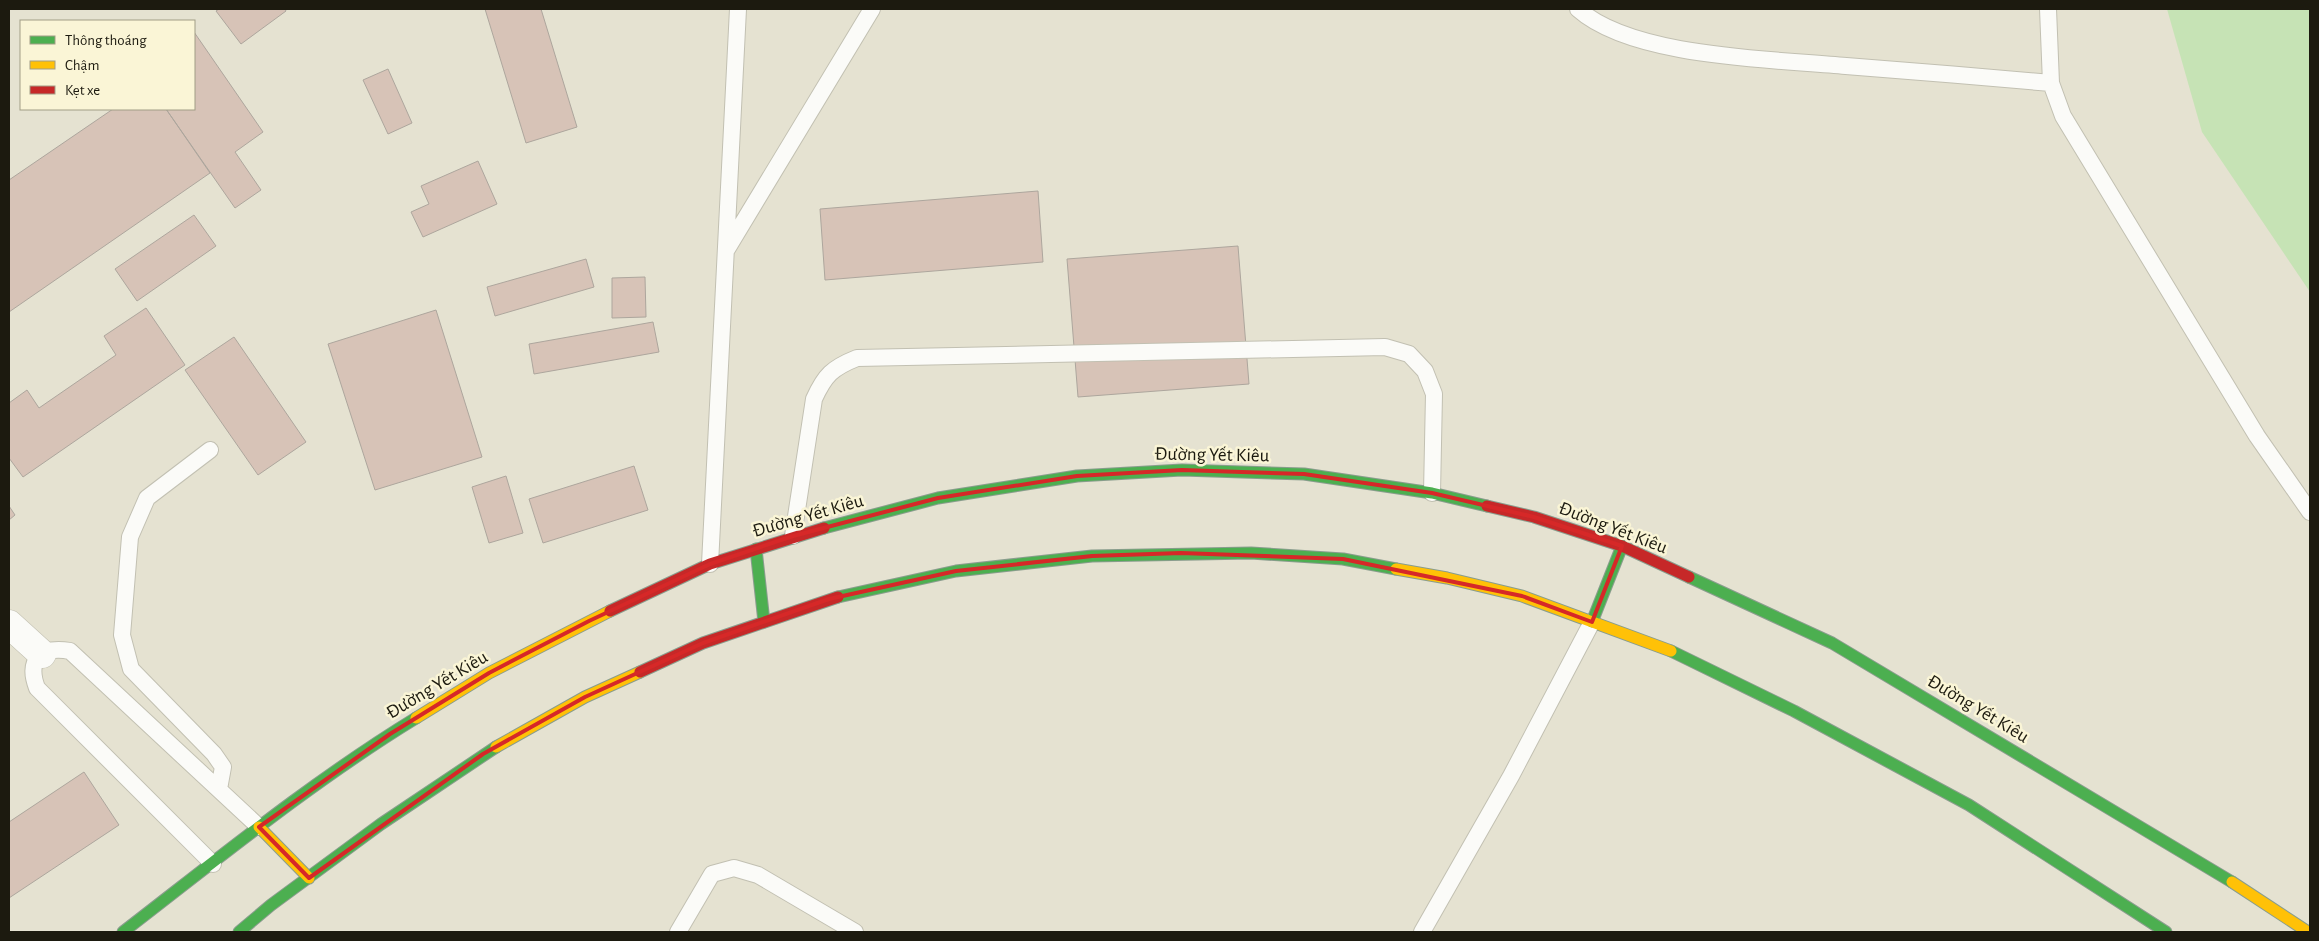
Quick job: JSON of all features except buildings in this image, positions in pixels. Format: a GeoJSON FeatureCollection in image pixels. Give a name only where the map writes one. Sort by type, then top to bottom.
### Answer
{"type":"FeatureCollection","features":[{"type":"Feature","properties":{"kind":"highway","name":"Đường Yết Kiêu"},"geometry":{"type":"LineString","coordinates":[[123,932],[259,827],[390,734],[489,673],[589,620],[710,564],[793,536],[938,498],[1077,476],[1182,470],[1304,474],[1432,493],[1534,517],[1622,546],[1832,643],[2243,889],[2308,932]]}},
{"type":"Feature","properties":{"kind":"highway"},"geometry":{"type":"LineString","coordinates":[[1592,622],[1622,546]]}},
{"type":"Feature","properties":{"kind":"highway"},"geometry":{"type":"LineString","coordinates":[[756,549],[764,622]]}},
{"type":"Feature","properties":{"kind":"highway"},"geometry":{"type":"LineString","coordinates":[[239,932],[381,824],[483,754],[585,697],[703,643],[829,599],[956,572],[1092,556],[1251,553],[1343,559],[1447,578],[1522,596],[1664,648],[1794,712],[1969,805],[2166,932]]}},
{"type":"Feature","properties":{"kind":"highway"},"geometry":{"type":"LineString","coordinates":[[259,827],[309,878]]}},
{"type":"Feature","properties":{"kind":"street"},"geometry":{"type":"LineString","coordinates":[[9,624],[42,654]]}},
{"type":"Feature","properties":{"kind":"lane"},"geometry":{"type":"LineString","coordinates":[[710,564],[738,9]]}},
{"type":"Feature","properties":{"kind":"lane"},"geometry":{"type":"LineString","coordinates":[[726,250],[872,9]]}},
{"type":"Feature","properties":{"kind":"lane"},"geometry":{"type":"LineString","coordinates":[[1578,9],[1589,18],[1642,41],[1709,54],[2051,83]]}},
{"type":"Feature","properties":{"kind":"lane"},"geometry":{"type":"LineString","coordinates":[[2048,9],[2051,83],[2064,116],[2247,419],[2310,512]]}},
{"type":"Feature","properties":{"kind":"lane"},"geometry":{"type":"LineString","coordinates":[[793,536],[814,399],[822,380],[837,366],[857,358],[1385,347],[1409,354],[1426,371],[1434,394],[1432,493]]}},
{"type":"Feature","properties":{"kind":"lane"},"geometry":{"type":"LineString","coordinates":[[210,450],[147,498],[130,537],[122,635],[131,669],[214,754],[223,767],[218,789]]}},
{"type":"Feature","properties":{"kind":"lane"},"geometry":{"type":"LineString","coordinates":[[1422,932],[1511,776],[1592,622]]}},
{"type":"Feature","properties":{"kind":"lane"},"geometry":{"type":"LineString","coordinates":[[212,864],[37,688],[32,676],[34,663],[42,654],[55,649],[70,651],[259,827]]}},
{"type":"Feature","properties":{"kind":"lane"},"geometry":{"type":"LineString","coordinates":[[678,932],[712,874],[734,868],[758,875],[855,932]]}},
{"type":"Feature","properties":{"kind":"highlighted area"},"geometry":{"type":"Polygon","coordinates":[[[1182,470],[1304,474],[1432,493],[1534,517],[1622,546],[1592,622],[1522,596],[1343,559],[1181,553],[1092,556],[956,571],[829,599],[703,643],[585,697],[483,754],[309,878],[259,827],[390,734],[489,673],[589,621],[710,564],[793,536],[938,498],[1077,476],[1182,470]]]}},
{"type":"Feature","properties":{"kind":"green space"},"geometry":{"type":"Polygon","coordinates":[[[2167,9],[2310,9],[2310,292],[2202,132],[2167,9]]]}},
{"type":"Feature","properties":{"kind":"traffic: fast"},"geometry":{"type":"LineString","coordinates":[[824,528],[938,498],[1077,476],[1182,470],[1304,474],[1432,493],[1487,506]]}},
{"type":"Feature","properties":{"kind":"traffic: fast"},"geometry":{"type":"LineString","coordinates":[[1592,622],[1622,546]]}},
{"type":"Feature","properties":{"kind":"traffic: fast"},"geometry":{"type":"LineString","coordinates":[[756,549],[764,622]]}},
{"type":"Feature","properties":{"kind":"traffic: fast"},"geometry":{"type":"LineString","coordinates":[[838,597],[956,571],[1092,556],[1251,553],[1343,559],[1396,569]]}},
{"type":"Feature","properties":{"kind":"traffic: fast"},"geometry":{"type":"LineString","coordinates":[[1689,577],[1832,643],[2232,882]]}},
{"type":"Feature","properties":{"kind":"traffic: fast"},"geometry":{"type":"LineString","coordinates":[[1671,651],[1794,711],[1969,805],[2166,932]]}},
{"type":"Feature","properties":{"kind":"traffic: fast"},"geometry":{"type":"LineString","coordinates":[[123,932],[303,794],[416,718]]}},
{"type":"Feature","properties":{"kind":"traffic: fast"},"geometry":{"type":"LineString","coordinates":[[239,932],[271,905],[381,824],[496,747]]}},
{"type":"Feature","properties":{"kind":"traffic: slow"},"geometry":{"type":"LineString","coordinates":[[1396,569],[1447,578],[1522,596],[1671,651]]}},
{"type":"Feature","properties":{"kind":"traffic: slow"},"geometry":{"type":"LineString","coordinates":[[416,718],[489,673],[610,611]]}},
{"type":"Feature","properties":{"kind":"traffic: slow"},"geometry":{"type":"LineString","coordinates":[[496,747],[585,697],[640,672]]}},
{"type":"Feature","properties":{"kind":"traffic: slow"},"geometry":{"type":"LineString","coordinates":[[259,827],[309,878]]}},
{"type":"Feature","properties":{"kind":"traffic: slow"},"geometry":{"type":"LineString","coordinates":[[2232,882],[2308,932]]}},
{"type":"Feature","properties":{"kind":"traffic: jam"},"geometry":{"type":"LineString","coordinates":[[1487,506],[1534,517],[1622,546],[1689,577]]}},
{"type":"Feature","properties":{"kind":"traffic: jam"},"geometry":{"type":"LineString","coordinates":[[610,611],[710,564],[824,528]]}},
{"type":"Feature","properties":{"kind":"traffic: jam"},"geometry":{"type":"LineString","coordinates":[[640,672],[703,643],[838,597]]}}]}
